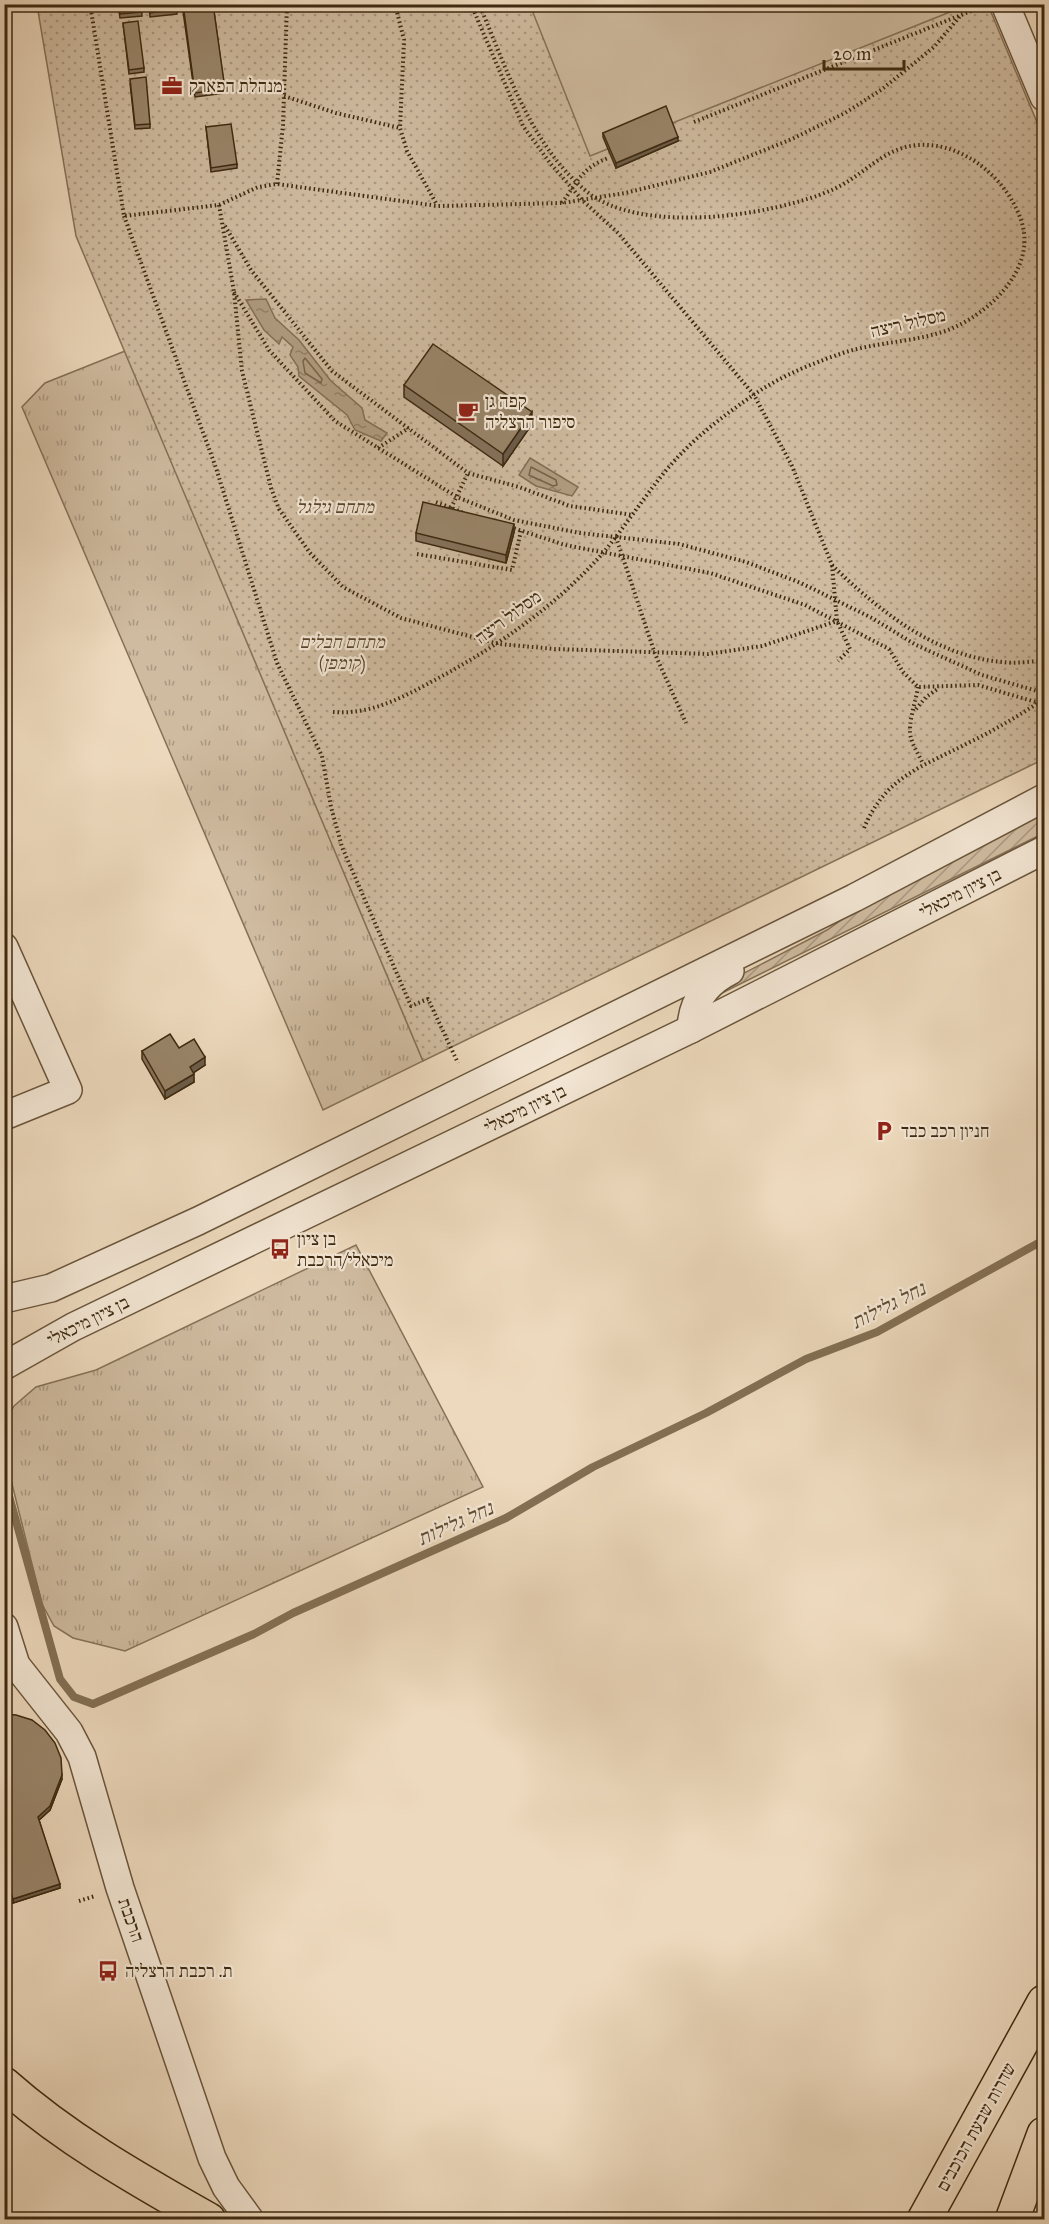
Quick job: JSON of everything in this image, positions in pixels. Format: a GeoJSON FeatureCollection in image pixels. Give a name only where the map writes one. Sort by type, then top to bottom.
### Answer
{"type":"FeatureCollection","features":[{"type":"Feature","properties":{"kind":"main road","name":"שדרות שבעת הכוכבים"},"geometry":{"type":"LineString","coordinates":[[924,2220],[1044,2002]]}},
{"type":"Feature","properties":{"kind":"main road"},"geometry":{"type":"LineString","coordinates":[[4,2084],[33,2110],[75,2140],[133,2177],[209,2220]]}},
{"type":"Feature","properties":{"kind":"main road"},"geometry":{"type":"LineString","coordinates":[[994,2220],[1044,2134]]}},
{"type":"Feature","properties":{"kind":"main road"},"geometry":{"type":"LineString","coordinates":[[1012,2220],[1044,2134]]}},
{"type":"Feature","properties":{"kind":"street"},"geometry":{"type":"LineString","coordinates":[[1005,4],[1044,97]]}},
{"type":"Feature","properties":{"kind":"street"},"geometry":{"type":"LineString","coordinates":[[4,1299],[51,1288],[177,1231],[854,898],[1044,798]]}},
{"type":"Feature","properties":{"kind":"street","name":"בן ציון מיכאלי"},"geometry":{"type":"LineString","coordinates":[[4,1366],[73,1327],[691,1029],[1044,850]]}},
{"type":"Feature","properties":{"kind":"street"},"geometry":{"type":"LineString","coordinates":[[691,1029],[691,1017],[699,998],[722,975],[818,924],[854,898]]}},
{"type":"Feature","properties":{"kind":"street"},"geometry":{"type":"LineString","coordinates":[[4,947],[68,1090],[4,1116]]}},
{"type":"Feature","properties":{"kind":"street"},"geometry":{"type":"LineString","coordinates":[[647,999],[685,994],[699,998],[722,1013]]}},
{"type":"Feature","properties":{"kind":"street","name":"הרכבת"},"geometry":{"type":"LineString","coordinates":[[4,1627],[16,1665],[69,1732],[82,1757],[120,1888],[212,2158],[226,2187],[250,2220]]}},
{"type":"Feature","properties":{"kind":"path"},"geometry":{"type":"LineString","coordinates":[[90,4],[124,216],[216,468],[277,663],[322,756],[331,807],[342,847],[411,1006],[428,999],[458,1063]]}},
{"type":"Feature","properties":{"kind":"path"},"geometry":{"type":"LineString","coordinates":[[277,184],[284,96],[287,4]]}},
{"type":"Feature","properties":{"kind":"path"},"geometry":{"type":"LineString","coordinates":[[394,4],[404,40],[400,128],[407,151],[438,206]]}},
{"type":"Feature","properties":{"kind":"path"},"geometry":{"type":"LineString","coordinates":[[471,4],[523,126],[572,189],[618,233],[754,395],[792,466],[832,565],[837,621],[849,650],[837,661]]}},
{"type":"Feature","properties":{"kind":"path","name":"מסלול ריצה"},"geometry":{"type":"LineString","coordinates":[[333,712],[350,714],[398,700],[499,644],[551,604],[602,554],[678,456],[754,395],[808,365],[955,327],[980,311],[1008,286],[1019,272],[1023,251],[1023,224],[1010,197],[996,177],[978,163],[949,149],[920,144],[895,149],[835,188],[802,201],[723,216],[674,219],[629,212],[599,198],[588,192],[551,154],[530,121],[479,4]]}},
{"type":"Feature","properties":{"kind":"path"},"geometry":{"type":"LineString","coordinates":[[694,122],[987,4]]}},
{"type":"Feature","properties":{"kind":"path"},"geometry":{"type":"LineString","coordinates":[[124,216],[219,205],[258,187],[277,184],[438,206],[562,203],[599,198],[710,172],[792,139],[845,113],[881,90],[934,47],[961,15]]}},
{"type":"Feature","properties":{"kind":"path"},"geometry":{"type":"LineString","coordinates":[[284,96],[336,113],[400,128]]}},
{"type":"Feature","properties":{"kind":"path"},"geometry":{"type":"LineString","coordinates":[[562,203],[591,164],[608,158]]}},
{"type":"Feature","properties":{"kind":"path"},"geometry":{"type":"LineString","coordinates":[[219,205],[234,292],[242,370],[260,454],[279,509],[310,552],[344,587],[401,618],[499,644],[655,654],[708,654],[762,646],[837,621]]}},
{"type":"Feature","properties":{"kind":"path"},"geometry":{"type":"LineString","coordinates":[[223,222],[250,270],[332,371],[468,473],[519,487],[570,506],[633,515]]}},
{"type":"Feature","properties":{"kind":"path"},"geometry":{"type":"LineString","coordinates":[[234,292],[269,350],[297,383],[335,421],[457,497],[514,520],[580,534],[679,544],[746,562],[801,583],[916,645],[982,675],[1044,693]]}},
{"type":"Feature","properties":{"kind":"path"},"geometry":{"type":"LineString","coordinates":[[378,448],[409,428]]}},
{"type":"Feature","properties":{"kind":"path"},"geometry":{"type":"LineString","coordinates":[[451,508],[468,473]]}},
{"type":"Feature","properties":{"kind":"path"},"geometry":{"type":"LineString","coordinates":[[435,502],[471,515]]}},
{"type":"Feature","properties":{"kind":"path"},"geometry":{"type":"LineString","coordinates":[[501,524],[602,554],[710,573],[754,586],[837,621],[889,649],[903,672],[918,687],[978,685],[1039,703]]}},
{"type":"Feature","properties":{"kind":"path"},"geometry":{"type":"LineString","coordinates":[[417,554],[512,570],[521,531]]}},
{"type":"Feature","properties":{"kind":"path"},"geometry":{"type":"LineString","coordinates":[[616,537],[655,654],[686,723]]}},
{"type":"Feature","properties":{"kind":"path"},"geometry":{"type":"LineString","coordinates":[[832,565],[879,607],[933,642],[1002,663],[1044,661]]}},
{"type":"Feature","properties":{"kind":"path"},"geometry":{"type":"LineString","coordinates":[[918,687],[916,709],[910,724],[911,738],[923,764]]}},
{"type":"Feature","properties":{"kind":"path"},"geometry":{"type":"LineString","coordinates":[[916,709],[926,697],[940,687]]}},
{"type":"Feature","properties":{"kind":"path"},"geometry":{"type":"LineString","coordinates":[[864,828],[884,793],[923,764],[1003,726],[1044,699]]}},
{"type":"Feature","properties":{"kind":"path"},"geometry":{"type":"LineString","coordinates":[[79,1901],[96,1896]]}},
{"type":"Feature","properties":{"kind":"green space"},"geometry":{"type":"Polygon","coordinates":[[[947,4],[950,12],[972,5],[988,5],[1044,139],[1044,759],[423,1061],[76,236],[37,5],[947,4]]]}},
{"type":"Feature","properties":{"kind":"green space"},"geometry":{"type":"Polygon","coordinates":[[[947,4],[950,12],[590,156],[530,5],[947,4]]]}},
{"type":"Feature","properties":{"kind":"green space"},"geometry":{"type":"Polygon","coordinates":[[[125,351],[423,1061],[323,1110],[22,407],[45,383],[125,351]]]}},
{"type":"Feature","properties":{"kind":"green space"},"geometry":{"type":"Polygon","coordinates":[[[1044,812],[1044,833],[724,992],[727,982],[827,930],[878,894],[1044,812]]]}},
{"type":"Feature","properties":{"kind":"green space"},"geometry":{"type":"Polygon","coordinates":[[[356,1245],[483,1487],[125,1651],[73,1638],[54,1626],[42,1604],[5,1456],[5,1422],[14,1406],[36,1387],[96,1370],[356,1245]]]}},
{"type":"Feature","properties":{"kind":"water"},"geometry":{"type":"Polygon","coordinates":[[[266,299],[275,318],[299,340],[331,381],[362,408],[365,420],[387,433],[381,441],[355,430],[347,415],[299,376],[298,367],[290,355],[293,347],[282,337],[279,344],[264,330],[246,300],[266,299]]]}},
{"type":"Feature","properties":{"kind":"water"},"geometry":{"type":"Polygon","coordinates":[[[530,458],[578,487],[572,496],[536,486],[519,475],[530,458]]]}},
{"type":"Feature","properties":{"kind":"building"},"geometry":{"type":"Polygon","coordinates":[[[119,4],[141,4],[142,12],[120,14],[119,4]]]}},
{"type":"Feature","properties":{"kind":"building"},"geometry":{"type":"Polygon","coordinates":[[[149,4],[176,4],[177,9],[150,13],[149,4]]]}},
{"type":"Feature","properties":{"kind":"building"},"geometry":{"type":"Polygon","coordinates":[[[183,4],[213,4],[225,89],[195,93],[183,4]]]}},
{"type":"Feature","properties":{"kind":"building"},"geometry":{"type":"Polygon","coordinates":[[[138,21],[144,68],[129,70],[123,23],[138,21]]]}},
{"type":"Feature","properties":{"kind":"building"},"geometry":{"type":"Polygon","coordinates":[[[146,77],[150,124],[135,125],[130,79],[146,77]]]}},
{"type":"Feature","properties":{"kind":"building"},"geometry":{"type":"Polygon","coordinates":[[[666,106],[678,137],[616,163],[603,133],[666,106]]]}},
{"type":"Feature","properties":{"kind":"building"},"geometry":{"type":"Polygon","coordinates":[[[231,124],[237,164],[211,168],[206,127],[231,124]]]}},
{"type":"Feature","properties":{"kind":"building","name":"קפה גן סיפור הרצליה"},"geometry":{"type":"Polygon","coordinates":[[[433,344],[532,412],[503,454],[404,385],[433,344]]]}},
{"type":"Feature","properties":{"kind":"building"},"geometry":{"type":"Polygon","coordinates":[[[423,502],[514,524],[506,555],[416,533],[423,502]]]}},
{"type":"Feature","properties":{"kind":"building"},"geometry":{"type":"Polygon","coordinates":[[[170,1034],[179,1048],[194,1039],[205,1057],[190,1067],[194,1074],[165,1091],[142,1051],[170,1034]]]}},
{"type":"Feature","properties":{"kind":"building"},"geometry":{"type":"Polygon","coordinates":[[[4,1714],[32,1720],[45,1730],[55,1743],[61,1758],[62,1775],[50,1806],[38,1817],[60,1884],[13,1899],[4,1872],[4,1714]]]}},
{"type":"Feature","properties":{"kind":"waterway","name":"נחל גלילות"},"geometry":{"type":"LineString","coordinates":[[4,1478],[60,1679],[74,1697],[93,1704],[254,1634],[293,1613],[506,1518],[593,1467],[706,1413],[806,1359],[877,1332],[1044,1240]]}},
{"type":"Feature","properties":{"kind":"place","name":"מנהלת הפארק"},"geometry":{"type":"Point","coordinates":[172,86]}},
{"type":"Feature","properties":{"kind":"place","name":"קפה גן סיפור הרצליה"},"geometry":{"type":"Point","coordinates":[468,411]}},
{"type":"Feature","properties":{"kind":"place","name":"חניון רכב כבד"},"geometry":{"type":"Point","coordinates":[884,1131]}},
{"type":"Feature","properties":{"kind":"place","name":"בן ציון מיכאלי/הרכבת"},"geometry":{"type":"Point","coordinates":[280,1249]}},
{"type":"Feature","properties":{"kind":"place","name":"ת. רכבת הרצליה"},"geometry":{"type":"Point","coordinates":[108,1971]}},
{"type":"Feature","properties":{"kind":"park label","name":"מתחם גילגל"},"geometry":{"type":"Point","coordinates":[335,507]}},
{"type":"Feature","properties":{"kind":"park label","name":"מתחם חבלים (קומפן)"},"geometry":{"type":"Point","coordinates":[342,652]}}]}
